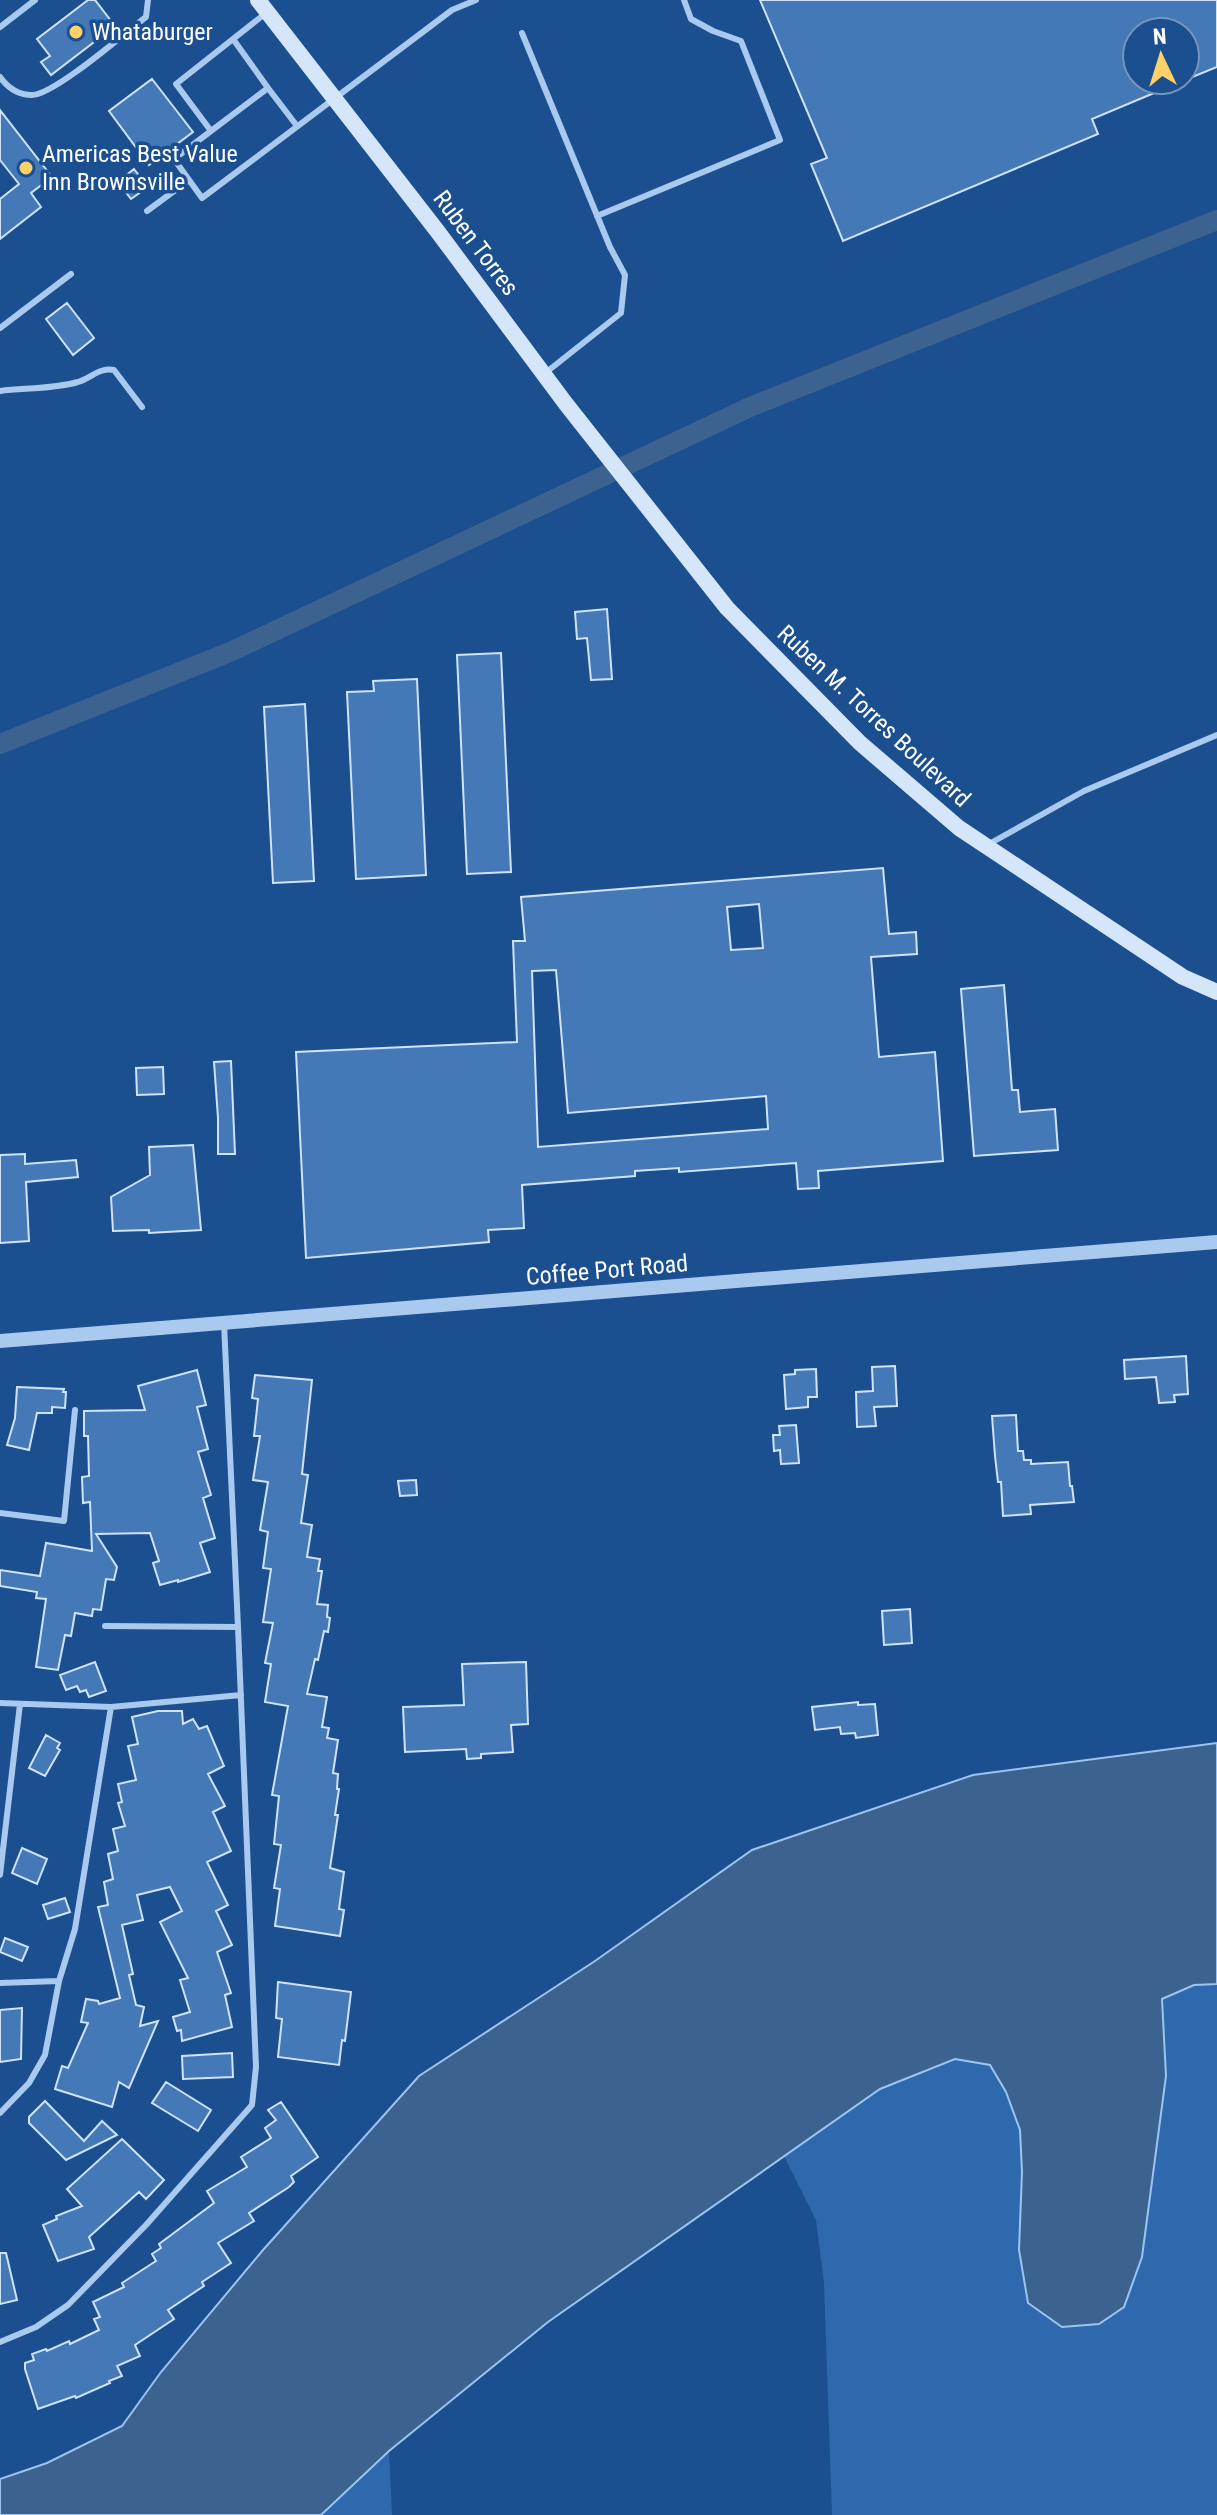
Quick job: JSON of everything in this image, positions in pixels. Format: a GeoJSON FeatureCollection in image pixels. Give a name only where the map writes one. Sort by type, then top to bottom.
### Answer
{"type":"FeatureCollection","features":[{"type":"Feature","properties":{"kind":"main road","name":"Ruben Torres"},"geometry":{"type":"LineString","coordinates":[[263,6],[654,515]]}},
{"type":"Feature","properties":{"kind":"main road","name":"Ruben M. Torres Boulevard"},"geometry":{"type":"LineString","coordinates":[[654,515],[727,608],[814,698],[860,743],[959,828],[1183,977],[1217,992]]}},
{"type":"Feature","properties":{"kind":"street","name":"Coffee Port Road"},"geometry":{"type":"LineString","coordinates":[[0,1341],[1217,1242]]}},
{"type":"Feature","properties":{"kind":"lane"},"geometry":{"type":"LineString","coordinates":[[0,27],[35,0]]}},
{"type":"Feature","properties":{"kind":"lane"},"geometry":{"type":"LineString","coordinates":[[0,77],[9,89],[33,95],[57,86],[146,17],[148,0]]}},
{"type":"Feature","properties":{"kind":"lane"},"geometry":{"type":"LineString","coordinates":[[268,88],[174,159],[202,198],[452,10],[476,0]]}},
{"type":"Feature","properties":{"kind":"lane"},"geometry":{"type":"LineString","coordinates":[[597,216],[780,140],[741,41],[691,19],[684,0]]}},
{"type":"Feature","properties":{"kind":"lane"},"geometry":{"type":"LineString","coordinates":[[211,131],[176,84],[233,39],[263,6]]}},
{"type":"Feature","properties":{"kind":"lane"},"geometry":{"type":"LineString","coordinates":[[522,33],[597,216],[625,275],[621,313],[544,374]]}},
{"type":"Feature","properties":{"kind":"lane"},"geometry":{"type":"LineString","coordinates":[[233,39],[297,126]]}},
{"type":"Feature","properties":{"kind":"lane"},"geometry":{"type":"LineString","coordinates":[[147,211],[189,180]]}},
{"type":"Feature","properties":{"kind":"lane"},"geometry":{"type":"LineString","coordinates":[[0,328],[71,274]]}},
{"type":"Feature","properties":{"kind":"lane"},"geometry":{"type":"LineString","coordinates":[[0,391],[59,386],[80,381],[105,368],[114,370],[142,407]]}},
{"type":"Feature","properties":{"kind":"lane"},"geometry":{"type":"LineString","coordinates":[[986,846],[1084,791],[1217,735]]}},
{"type":"Feature","properties":{"kind":"lane"},"geometry":{"type":"LineString","coordinates":[[0,2342],[36,2327],[68,2305],[146,2225],[252,2105],[256,2067],[224,1323]]}},
{"type":"Feature","properties":{"kind":"lane"},"geometry":{"type":"LineString","coordinates":[[0,1513],[64,1521],[75,1410]]}},
{"type":"Feature","properties":{"kind":"lane"},"geometry":{"type":"LineString","coordinates":[[105,1626],[238,1627]]}},
{"type":"Feature","properties":{"kind":"lane"},"geometry":{"type":"LineString","coordinates":[[0,1703],[111,1707],[241,1695]]}},
{"type":"Feature","properties":{"kind":"lane"},"geometry":{"type":"LineString","coordinates":[[0,1875],[20,1704]]}},
{"type":"Feature","properties":{"kind":"lane"},"geometry":{"type":"LineString","coordinates":[[0,2113],[29,2083],[45,2055],[59,1981],[75,1929],[111,1707]]}},
{"type":"Feature","properties":{"kind":"lane"},"geometry":{"type":"LineString","coordinates":[[0,1983],[59,1981]]}},
{"type":"Feature","properties":{"kind":"shaded area"},"geometry":{"type":"Polygon","coordinates":[[[1217,1743],[1217,1984],[1194,1985],[1162,1999],[1166,2076],[1142,2257],[1124,2307],[1099,2324],[1062,2327],[1028,2303],[1019,2250],[1020,2130],[1006,2092],[990,2065],[955,2059],[880,2089],[548,2322],[389,2451],[321,2515],[0,2515],[0,2479],[47,2463],[122,2426],[161,2372],[263,2250],[419,2076],[595,1961],[752,1850],[973,1775],[1217,1743]]]}},
{"type":"Feature","properties":{"kind":"shaded area"},"geometry":{"type":"Polygon","coordinates":[[[1217,1984],[1217,2515],[832,2515],[824,2283],[816,2220],[784,2156],[880,2089],[955,2059],[990,2065],[1006,2092],[1020,2130],[1022,2172],[1166,2076],[1162,1999],[1194,1985],[1217,1984]]]}},
{"type":"Feature","properties":{"kind":"shaded area"},"geometry":{"type":"Polygon","coordinates":[[[389,2451],[392,2515],[321,2515],[389,2451]]]}},
{"type":"Feature","properties":{"kind":"building","name":"Whataburger"},"geometry":{"type":"Polygon","coordinates":[[[88,0],[95,0],[115,26],[51,75],[41,62],[50,56],[37,39],[88,0]]]}},
{"type":"Feature","properties":{"kind":"building"},"geometry":{"type":"Polygon","coordinates":[[[760,0],[1217,0],[1217,67],[1201,74],[1201,16],[1121,16],[1121,96],[1147,96],[1092,119],[1098,134],[843,241],[811,164],[827,158],[760,0]]]}},
{"type":"Feature","properties":{"kind":"building"},"geometry":{"type":"Polygon","coordinates":[[[152,79],[193,132],[149,165],[109,111],[152,79]]]}},
{"type":"Feature","properties":{"kind":"building","name":"Americas Best Value Inn Brownsville"},"geometry":{"type":"Polygon","coordinates":[[[0,110],[52,177],[31,193],[41,207],[0,239],[0,199],[19,184],[0,160],[0,110]]]}},
{"type":"Feature","properties":{"kind":"building"},"geometry":{"type":"Polygon","coordinates":[[[134,169],[148,187],[131,199],[118,182],[134,169]]]}},
{"type":"Feature","properties":{"kind":"building"},"geometry":{"type":"Polygon","coordinates":[[[67,303],[94,338],[73,355],[46,319],[67,303]]]}},
{"type":"Feature","properties":{"kind":"building"},"geometry":{"type":"Polygon","coordinates":[[[607,609],[612,679],[591,680],[587,638],[577,639],[575,612],[607,609]]]}},
{"type":"Feature","properties":{"kind":"building"},"geometry":{"type":"Polygon","coordinates":[[[501,653],[511,872],[467,874],[457,655],[501,653]]]}},
{"type":"Feature","properties":{"kind":"building"},"geometry":{"type":"Polygon","coordinates":[[[417,679],[426,875],[356,879],[347,692],[374,691],[373,681],[417,679]]]}},
{"type":"Feature","properties":{"kind":"building"},"geometry":{"type":"Polygon","coordinates":[[[305,704],[314,881],[273,883],[264,707],[305,704]]]}},
{"type":"Feature","properties":{"kind":"building"},"geometry":{"type":"Polygon","coordinates":[[[883,868],[889,934],[916,932],[917,954],[871,957],[879,1057],[935,1052],[943,1161],[818,1171],[819,1188],[798,1189],[796,1163],[679,1172],[679,1168],[635,1171],[635,1176],[522,1185],[524,1228],[488,1230],[489,1242],[306,1258],[296,1052],[517,1042],[513,941],[525,941],[521,897],[883,868]],[[759,904],[727,907],[731,950],[763,948],[759,904]],[[556,970],[532,971],[538,1147],[768,1129],[766,1096],[568,1113],[556,970]]]}},
{"type":"Feature","properties":{"kind":"building"},"geometry":{"type":"Polygon","coordinates":[[[1004,985],[1012,1090],[1018,1090],[1020,1112],[1055,1109],[1058,1150],[974,1156],[961,989],[1004,985]]]}},
{"type":"Feature","properties":{"kind":"building"},"geometry":{"type":"Polygon","coordinates":[[[231,1061],[235,1154],[218,1154],[214,1062],[231,1061]]]}},
{"type":"Feature","properties":{"kind":"building"},"geometry":{"type":"Polygon","coordinates":[[[163,1067],[164,1094],[137,1095],[136,1068],[163,1067]]]}},
{"type":"Feature","properties":{"kind":"building"},"geometry":{"type":"Polygon","coordinates":[[[193,1145],[201,1230],[149,1233],[149,1230],[113,1231],[111,1197],[150,1175],[149,1147],[193,1145]]]}},
{"type":"Feature","properties":{"kind":"building"},"geometry":{"type":"Polygon","coordinates":[[[25,1154],[25,1164],[76,1160],[78,1177],[26,1182],[29,1241],[0,1243],[0,1155],[25,1154]]]}},
{"type":"Feature","properties":{"kind":"building"},"geometry":{"type":"Polygon","coordinates":[[[1186,1356],[1188,1394],[1174,1395],[1175,1402],[1159,1403],[1156,1377],[1125,1379],[1124,1360],[1186,1356]]]}},
{"type":"Feature","properties":{"kind":"building"},"geometry":{"type":"Polygon","coordinates":[[[895,1366],[897,1406],[874,1407],[876,1426],[857,1427],[856,1392],[873,1391],[872,1367],[895,1366]]]}},
{"type":"Feature","properties":{"kind":"building"},"geometry":{"type":"Polygon","coordinates":[[[816,1369],[817,1397],[808,1397],[808,1407],[786,1409],[784,1375],[795,1374],[795,1370],[816,1369]]]}},
{"type":"Feature","properties":{"kind":"building"},"geometry":{"type":"Polygon","coordinates":[[[197,1370],[206,1405],[197,1407],[208,1449],[198,1452],[211,1495],[203,1498],[215,1538],[200,1543],[210,1572],[160,1585],[153,1563],[159,1561],[150,1533],[96,1534],[117,1567],[114,1580],[106,1579],[101,1610],[93,1609],[92,1616],[75,1613],[71,1636],[65,1635],[58,1670],[36,1667],[46,1599],[36,1598],[37,1592],[0,1586],[0,1570],[40,1576],[46,1543],[92,1551],[90,1502],[83,1503],[82,1477],[89,1476],[84,1411],[145,1410],[138,1386],[197,1370]]]}},
{"type":"Feature","properties":{"kind":"building"},"geometry":{"type":"Polygon","coordinates":[[[255,1375],[312,1380],[302,1474],[308,1475],[301,1523],[312,1525],[307,1557],[320,1559],[318,1571],[322,1571],[317,1604],[328,1605],[327,1617],[330,1618],[318,1660],[315,1659],[307,1694],[327,1697],[322,1727],[329,1728],[327,1738],[338,1740],[333,1773],[338,1774],[335,1815],[338,1815],[330,1868],[344,1872],[339,1909],[344,1910],[340,1936],[275,1926],[280,1889],[274,1888],[281,1845],[274,1844],[279,1796],[272,1795],[288,1706],[265,1702],[271,1664],[265,1663],[273,1623],[263,1622],[271,1569],[263,1568],[268,1532],[260,1530],[268,1482],[253,1480],[260,1436],[254,1436],[258,1399],[252,1398],[255,1375]]]}},
{"type":"Feature","properties":{"kind":"building"},"geometry":{"type":"Polygon","coordinates":[[[17,1387],[64,1389],[63,1392],[66,1392],[65,1408],[52,1407],[52,1413],[37,1413],[29,1450],[7,1445],[15,1418],[17,1387]]]}},
{"type":"Feature","properties":{"kind":"building"},"geometry":{"type":"Polygon","coordinates":[[[1016,1415],[1018,1451],[1023,1451],[1024,1460],[1031,1460],[1031,1464],[1068,1462],[1074,1502],[1030,1505],[1031,1514],[1003,1516],[992,1416],[1016,1415]]]}},
{"type":"Feature","properties":{"kind":"building"},"geometry":{"type":"Polygon","coordinates":[[[796,1425],[799,1463],[781,1464],[780,1450],[774,1451],[773,1435],[780,1435],[779,1426],[796,1425]]]}},
{"type":"Feature","properties":{"kind":"building"},"geometry":{"type":"Polygon","coordinates":[[[416,1480],[417,1495],[400,1496],[398,1481],[416,1480]]]}},
{"type":"Feature","properties":{"kind":"building"},"geometry":{"type":"Polygon","coordinates":[[[910,1609],[912,1643],[884,1645],[882,1611],[910,1609]]]}},
{"type":"Feature","properties":{"kind":"building"},"geometry":{"type":"Polygon","coordinates":[[[95,1662],[106,1691],[89,1697],[86,1690],[80,1692],[77,1686],[66,1690],[60,1675],[95,1662]]]}},
{"type":"Feature","properties":{"kind":"building"},"geometry":{"type":"Polygon","coordinates":[[[526,1662],[528,1724],[511,1725],[513,1752],[481,1754],[481,1758],[467,1759],[466,1749],[405,1752],[403,1707],[464,1705],[462,1664],[526,1662]]]}},
{"type":"Feature","properties":{"kind":"building"},"geometry":{"type":"Polygon","coordinates":[[[858,1702],[858,1705],[875,1704],[878,1735],[856,1738],[855,1733],[841,1734],[840,1727],[815,1730],[812,1707],[858,1702]]]}},
{"type":"Feature","properties":{"kind":"building"},"geometry":{"type":"Polygon","coordinates":[[[158,1711],[182,1711],[183,1724],[193,1719],[199,1729],[207,1726],[224,1766],[208,1774],[225,1806],[213,1812],[231,1851],[207,1862],[228,1905],[216,1911],[232,1945],[217,1952],[231,1993],[225,1995],[232,2027],[182,2041],[181,2030],[177,2031],[173,2017],[190,2012],[180,1980],[188,1978],[160,1922],[182,1911],[170,1887],[137,1895],[143,1920],[122,1925],[133,1974],[129,1975],[136,2005],[144,2007],[140,2026],[158,2021],[129,2088],[119,2082],[112,2107],[55,2089],[62,2066],[68,2068],[88,2023],[81,2022],[86,1999],[98,2001],[99,2004],[120,1998],[98,1907],[108,1905],[104,1882],[113,1879],[108,1854],[118,1851],[113,1829],[125,1826],[118,1803],[122,1802],[118,1784],[136,1780],[128,1746],[138,1744],[132,1717],[158,1711]]]}},
{"type":"Feature","properties":{"kind":"building"},"geometry":{"type":"Polygon","coordinates":[[[46,1735],[60,1743],[57,1748],[60,1750],[45,1776],[29,1768],[46,1735]]]}},
{"type":"Feature","properties":{"kind":"building"},"geometry":{"type":"Polygon","coordinates":[[[22,1848],[47,1859],[37,1884],[12,1873],[22,1848]]]}},
{"type":"Feature","properties":{"kind":"building"},"geometry":{"type":"Polygon","coordinates":[[[65,1898],[70,1912],[48,1919],[43,1905],[65,1898]]]}},
{"type":"Feature","properties":{"kind":"building"},"geometry":{"type":"Polygon","coordinates":[[[5,1938],[28,1947],[22,1961],[0,1952],[5,1938]]]}},
{"type":"Feature","properties":{"kind":"building"},"geometry":{"type":"Polygon","coordinates":[[[278,1982],[351,1992],[339,2065],[278,2057],[282,2019],[276,2018],[278,1982]]]}},
{"type":"Feature","properties":{"kind":"building"},"geometry":{"type":"Polygon","coordinates":[[[22,2008],[21,2059],[0,2062],[0,2010],[22,2008]]]}},
{"type":"Feature","properties":{"kind":"building"},"geometry":{"type":"Polygon","coordinates":[[[232,2053],[233,2077],[183,2079],[182,2056],[232,2053]]]}},
{"type":"Feature","properties":{"kind":"building"},"geometry":{"type":"Polygon","coordinates":[[[166,2082],[211,2110],[198,2131],[152,2103],[166,2082]]]}},
{"type":"Feature","properties":{"kind":"building"},"geometry":{"type":"Polygon","coordinates":[[[45,2101],[84,2141],[102,2121],[117,2135],[66,2160],[29,2123],[29,2117],[45,2101]]]}},
{"type":"Feature","properties":{"kind":"building"},"geometry":{"type":"Polygon","coordinates":[[[281,2102],[318,2157],[291,2176],[294,2182],[289,2187],[249,2213],[254,2221],[218,2243],[231,2263],[168,2310],[174,2319],[135,2345],[140,2356],[117,2366],[122,2376],[76,2398],[38,2409],[25,2369],[25,2363],[34,2360],[32,2354],[69,2341],[70,2344],[99,2330],[94,2319],[100,2317],[93,2302],[124,2287],[122,2283],[156,2261],[152,2254],[161,2248],[159,2244],[214,2203],[207,2191],[247,2167],[241,2157],[271,2138],[265,2128],[276,2120],[268,2110],[281,2102]]]}},
{"type":"Feature","properties":{"kind":"building"},"geometry":{"type":"Polygon","coordinates":[[[122,2139],[164,2180],[146,2199],[139,2192],[89,2237],[94,2249],[58,2261],[43,2225],[82,2206],[67,2189],[122,2139]]]}},
{"type":"Feature","properties":{"kind":"building"},"geometry":{"type":"Polygon","coordinates":[[[0,2253],[6,2253],[17,2300],[0,2304],[0,2253]]]}},
{"type":"Feature","properties":{"kind":"waterway"},"geometry":{"type":"LineString","coordinates":[[0,744],[230,652],[750,407],[1217,220]]}},
{"type":"Feature","properties":{"kind":"place","name":"Whataburger"},"geometry":{"type":"Point","coordinates":[76,32]}},
{"type":"Feature","properties":{"kind":"place","name":"Americas Best Value Inn Brownsville"},"geometry":{"type":"Point","coordinates":[26,168]}}]}
